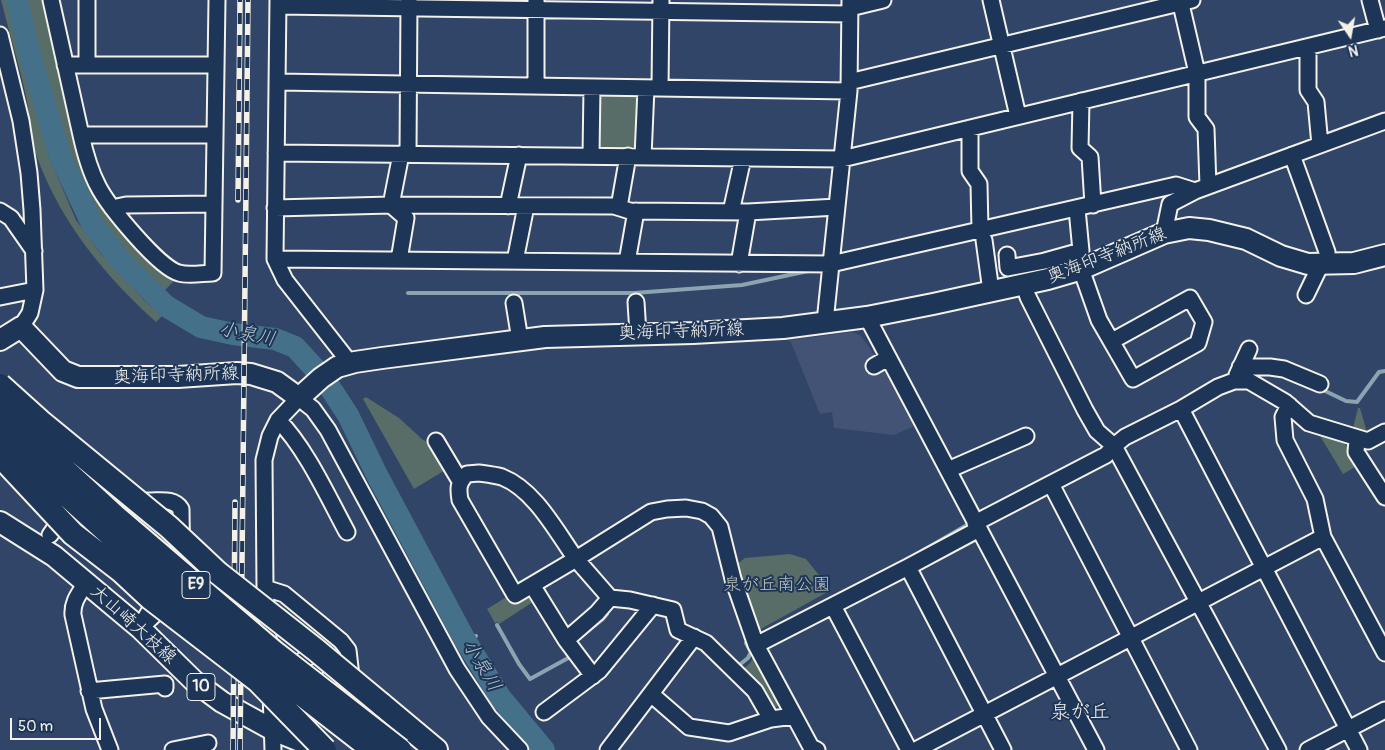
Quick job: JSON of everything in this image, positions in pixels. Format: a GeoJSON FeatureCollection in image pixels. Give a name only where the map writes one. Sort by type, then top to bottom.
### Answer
{"type":"FeatureCollection","features":[{"type":"Feature","properties":{"kind":"highway"},"geometry":{"type":"LineString","coordinates":[[0,385],[40,421],[169,527],[255,587],[305,633],[345,692],[375,713],[436,750]]}},
{"type":"Feature","properties":{"kind":"highway","name":"E9"},"geometry":{"type":"LineString","coordinates":[[0,410],[115,516],[253,634],[400,750]]}},
{"type":"Feature","properties":{"kind":"highway","name":"E9"},"geometry":{"type":"LineString","coordinates":[[0,435],[149,570],[257,660],[373,750]]}},
{"type":"Feature","properties":{"kind":"highway"},"geometry":{"type":"LineString","coordinates":[[0,456],[73,534],[121,571],[150,598],[258,681],[324,750]]}},
{"type":"Feature","properties":{"kind":"highway"},"geometry":{"type":"LineString","coordinates":[[375,713],[408,750]]}},
{"type":"Feature","properties":{"kind":"main road","name":"奥海印寺納所線"},"geometry":{"type":"LineString","coordinates":[[21,327],[63,371],[78,377],[178,377],[237,373],[251,374],[277,382],[302,395],[343,365],[520,340],[544,337],[693,333],[783,328],[867,317],[1024,285],[1081,269],[1164,233],[1189,228],[1209,230],[1246,239],[1282,256],[1308,264],[1354,263],[1385,255]]}},
{"type":"Feature","properties":{"kind":"main road"},"geometry":{"type":"LineString","coordinates":[[0,340],[21,327]]}},
{"type":"Feature","properties":{"kind":"main road","name":"大山崎大枝線"},"geometry":{"type":"LineString","coordinates":[[0,522],[54,556],[140,628],[194,682],[273,740],[324,750]]}},
{"type":"Feature","properties":{"kind":"street"},"geometry":{"type":"LineString","coordinates":[[52,0],[80,135],[98,186],[112,208],[150,251],[180,274],[214,273],[218,0]]}},
{"type":"Feature","properties":{"kind":"street"},"geometry":{"type":"LineString","coordinates":[[87,0],[87,65]]}},
{"type":"Feature","properties":{"kind":"street"},"geometry":{"type":"LineString","coordinates":[[343,365],[285,280],[275,259],[278,3],[352,14],[390,4],[850,7],[883,0]]}},
{"type":"Feature","properties":{"kind":"street"},"geometry":{"type":"LineString","coordinates":[[991,0],[1018,116]]}},
{"type":"Feature","properties":{"kind":"street"},"geometry":{"type":"LineString","coordinates":[[276,153],[842,159],[1381,29],[1370,0]]}},
{"type":"Feature","properties":{"kind":"street"},"geometry":{"type":"LineString","coordinates":[[277,82],[653,88],[849,87],[1002,46],[1184,1],[1197,73],[1197,117],[1206,129],[1202,188]]}},
{"type":"Feature","properties":{"kind":"street"},"geometry":{"type":"LineString","coordinates":[[392,205],[405,154],[409,84],[409,4]]}},
{"type":"Feature","properties":{"kind":"street"},"geometry":{"type":"LineString","coordinates":[[536,5],[536,86]]}},
{"type":"Feature","properties":{"kind":"street"},"geometry":{"type":"LineString","coordinates":[[644,157],[661,6]]}},
{"type":"Feature","properties":{"kind":"street"},"geometry":{"type":"LineString","coordinates":[[825,322],[849,87],[850,7]]}},
{"type":"Feature","properties":{"kind":"street"},"geometry":{"type":"LineString","coordinates":[[0,35],[22,129],[29,172],[35,290],[30,313],[21,327]]}},
{"type":"Feature","properties":{"kind":"street"},"geometry":{"type":"LineString","coordinates":[[1308,47],[1308,90],[1316,102],[1320,145]]}},
{"type":"Feature","properties":{"kind":"street"},"geometry":{"type":"LineString","coordinates":[[65,65],[216,65]]}},
{"type":"Feature","properties":{"kind":"street"},"geometry":{"type":"LineString","coordinates":[[591,156],[592,87]]}},
{"type":"Feature","properties":{"kind":"street"},"geometry":{"type":"LineString","coordinates":[[1081,101],[1080,148],[1090,157],[1092,205]]}},
{"type":"Feature","properties":{"kind":"street"},"geometry":{"type":"LineString","coordinates":[[1164,233],[1170,204],[1202,188],[1385,121]]}},
{"type":"Feature","properties":{"kind":"street"},"geometry":{"type":"LineString","coordinates":[[970,128],[970,171],[979,184],[982,235],[990,284],[988,293]]}},
{"type":"Feature","properties":{"kind":"street"},"geometry":{"type":"LineString","coordinates":[[80,135],[215,135]]}},
{"type":"Feature","properties":{"kind":"street"},"geometry":{"type":"LineString","coordinates":[[508,206],[519,155]]}},
{"type":"Feature","properties":{"kind":"street"},"geometry":{"type":"LineString","coordinates":[[1292,155],[1327,252],[1325,264],[1306,295]]}},
{"type":"Feature","properties":{"kind":"street"},"geometry":{"type":"LineString","coordinates":[[619,207],[628,156]]}},
{"type":"Feature","properties":{"kind":"street"},"geometry":{"type":"LineString","coordinates":[[730,212],[743,158]]}},
{"type":"Feature","properties":{"kind":"street"},"geometry":{"type":"LineString","coordinates":[[275,259],[831,264],[982,235],[1076,209],[1176,185],[1202,188]]}},
{"type":"Feature","properties":{"kind":"street"},"geometry":{"type":"LineString","coordinates":[[112,208],[126,204],[214,204]]}},
{"type":"Feature","properties":{"kind":"street"},"geometry":{"type":"LineString","coordinates":[[276,208],[392,205],[614,206],[630,211],[748,212],[837,207]]}},
{"type":"Feature","properties":{"kind":"street"},"geometry":{"type":"LineString","coordinates":[[392,205],[406,218],[399,260]]}},
{"type":"Feature","properties":{"kind":"street"},"geometry":{"type":"LineString","coordinates":[[515,261],[526,206]]}},
{"type":"Feature","properties":{"kind":"street"},"geometry":{"type":"LineString","coordinates":[[1007,255],[1008,268],[1081,251],[1076,209]]}},
{"type":"Feature","properties":{"kind":"street"},"geometry":{"type":"LineString","coordinates":[[0,211],[11,218],[34,252]]}},
{"type":"Feature","properties":{"kind":"street"},"geometry":{"type":"LineString","coordinates":[[627,262],[636,211]]}},
{"type":"Feature","properties":{"kind":"street"},"geometry":{"type":"LineString","coordinates":[[739,264],[748,212]]}},
{"type":"Feature","properties":{"kind":"street"},"geometry":{"type":"LineString","coordinates":[[1081,269],[1100,320],[1133,379],[1198,344],[1204,322],[1190,298],[1112,341]]}},
{"type":"Feature","properties":{"kind":"street"},"geometry":{"type":"LineString","coordinates":[[1024,285],[1085,410],[1097,431],[1110,442],[1278,750]]}},
{"type":"Feature","properties":{"kind":"street"},"geometry":{"type":"LineString","coordinates":[[0,297],[35,290]]}},
{"type":"Feature","properties":{"kind":"street"},"geometry":{"type":"LineString","coordinates":[[636,302],[638,334]]}},
{"type":"Feature","properties":{"kind":"street"},"geometry":{"type":"LineString","coordinates":[[514,303],[520,340]]}},
{"type":"Feature","properties":{"kind":"street"},"geometry":{"type":"LineString","coordinates":[[867,317],[888,358],[904,401],[948,470],[1096,750]]}},
{"type":"Feature","properties":{"kind":"street"},"geometry":{"type":"LineString","coordinates":[[1237,374],[1249,349]]}},
{"type":"Feature","properties":{"kind":"street"},"geometry":{"type":"LineString","coordinates":[[874,366],[888,358]]}},
{"type":"Feature","properties":{"kind":"street"},"geometry":{"type":"LineString","coordinates":[[1110,442],[1125,437],[1181,409],[1237,374],[1270,367],[1284,369],[1320,384]]}},
{"type":"Feature","properties":{"kind":"street"},"geometry":{"type":"LineString","coordinates":[[1237,374],[1289,405],[1309,423],[1368,442],[1385,432]]}},
{"type":"Feature","properties":{"kind":"street"},"geometry":{"type":"LineString","coordinates":[[273,740],[265,588],[264,460],[270,436],[278,420],[302,395],[328,430],[458,669],[489,717],[520,750]]}},
{"type":"Feature","properties":{"kind":"street"},"geometry":{"type":"LineString","coordinates":[[1289,405],[1283,417],[1284,440],[1315,499],[1323,537],[1385,653]]}},
{"type":"Feature","properties":{"kind":"street"},"geometry":{"type":"LineString","coordinates":[[1181,409],[1359,750]]}},
{"type":"Feature","properties":{"kind":"street"},"geometry":{"type":"LineString","coordinates":[[278,420],[290,432],[347,532]]}},
{"type":"Feature","properties":{"kind":"street"},"geometry":{"type":"LineString","coordinates":[[948,470],[1026,436]]}},
{"type":"Feature","properties":{"kind":"street"},"geometry":{"type":"LineString","coordinates":[[1356,439],[1356,452],[1385,497]]}},
{"type":"Feature","properties":{"kind":"street"},"geometry":{"type":"LineString","coordinates":[[436,441],[460,481]]}},
{"type":"Feature","properties":{"kind":"street"},"geometry":{"type":"LineString","coordinates":[[756,645],[824,605],[908,567],[1051,484],[1106,455],[1110,442]]}},
{"type":"Feature","properties":{"kind":"street"},"geometry":{"type":"LineString","coordinates":[[771,719],[755,690],[706,643],[678,630],[673,610],[610,598],[576,559],[541,508],[527,493],[502,477],[479,473],[467,474],[460,481],[458,488],[460,500],[515,595],[576,559],[651,512],[686,508],[702,511],[712,516],[720,527],[733,579],[756,645],[811,747],[817,750]]}},
{"type":"Feature","properties":{"kind":"street"},"geometry":{"type":"LineString","coordinates":[[1051,484],[1189,750]]}},
{"type":"Feature","properties":{"kind":"street"},"geometry":{"type":"LineString","coordinates":[[61,504],[85,524],[108,497],[123,510]]}},
{"type":"Feature","properties":{"kind":"street"},"geometry":{"type":"LineString","coordinates":[[149,501],[172,501],[179,506],[182,513],[182,580],[155,614],[140,628],[150,610],[166,590],[165,582],[160,576],[132,565],[126,560],[120,547],[117,531],[120,513],[129,504],[149,501]]}},
{"type":"Feature","properties":{"kind":"street"},"geometry":{"type":"LineString","coordinates":[[916,750],[1264,568],[1288,559],[1323,537]]}},
{"type":"Feature","properties":{"kind":"street"},"geometry":{"type":"LineString","coordinates":[[908,567],[1003,750]]}},
{"type":"Feature","properties":{"kind":"street"},"geometry":{"type":"LineString","coordinates":[[86,583],[75,598],[72,610],[89,691],[98,722],[110,750]]}},
{"type":"Feature","properties":{"kind":"street"},"geometry":{"type":"LineString","coordinates":[[532,585],[566,640],[592,676]]}},
{"type":"Feature","properties":{"kind":"street"},"geometry":{"type":"LineString","coordinates":[[265,588],[284,594],[341,641],[348,650],[351,676],[350,707],[343,716],[328,721],[317,719],[309,714],[302,696],[302,689]]}},
{"type":"Feature","properties":{"kind":"street"},"geometry":{"type":"LineString","coordinates":[[566,640],[597,613],[610,598]]}},
{"type":"Feature","properties":{"kind":"street"},"geometry":{"type":"LineString","coordinates":[[544,712],[599,671],[652,605]]}},
{"type":"Feature","properties":{"kind":"street"},"geometry":{"type":"LineString","coordinates":[[824,605],[909,750]]}},
{"type":"Feature","properties":{"kind":"street"},"geometry":{"type":"LineString","coordinates":[[608,750],[694,637]]}},
{"type":"Feature","properties":{"kind":"street"},"geometry":{"type":"LineString","coordinates":[[89,691],[165,684],[165,688]]}},
{"type":"Feature","properties":{"kind":"street"},"geometry":{"type":"LineString","coordinates":[[650,694],[689,727],[729,733],[771,719],[794,716]]}},
{"type":"Feature","properties":{"kind":"street"},"geometry":{"type":"LineString","coordinates":[[1308,750],[1385,710]]}},
{"type":"Feature","properties":{"kind":"street"},"geometry":{"type":"LineString","coordinates":[[173,750],[208,743]]}},
{"type":"Feature","properties":{"kind":"shaded area"},"geometry":{"type":"Polygon","coordinates":[[[853,332],[861,336],[887,372],[917,425],[894,435],[834,428],[832,412],[820,414],[790,340],[853,332]]]}},
{"type":"Feature","properties":{"kind":"green space"},"geometry":{"type":"Polygon","coordinates":[[[1,0],[11,0],[34,83],[49,157],[76,220],[101,254],[144,300],[162,316],[156,322],[120,287],[87,248],[73,228],[48,183],[36,153],[26,96],[1,0]]]}},
{"type":"Feature","properties":{"kind":"green space"},"geometry":{"type":"Polygon","coordinates":[[[24,0],[43,0],[81,155],[96,190],[114,223],[173,282],[162,293],[155,290],[123,258],[94,216],[78,185],[51,116],[47,88],[24,0]]]}},
{"type":"Feature","properties":{"kind":"green space"},"geometry":{"type":"Polygon","coordinates":[[[596,93],[641,95],[636,151],[599,150],[596,146],[596,93]]]}},
{"type":"Feature","properties":{"kind":"green space"},"geometry":{"type":"Polygon","coordinates":[[[366,397],[399,418],[434,447],[447,469],[414,489],[363,399],[366,397]]]}},
{"type":"Feature","properties":{"kind":"green space"},"geometry":{"type":"Polygon","coordinates":[[[1358,408],[1360,408],[1368,436],[1358,434],[1358,430],[1353,428],[1358,408]]]}},
{"type":"Feature","properties":{"kind":"green space"},"geometry":{"type":"Polygon","coordinates":[[[1317,431],[1344,443],[1355,461],[1353,462],[1355,467],[1343,474],[1317,431]]]}},
{"type":"Feature","properties":{"kind":"green space","name":"泉が丘南公園"},"geometry":{"type":"Polygon","coordinates":[[[790,554],[806,559],[831,590],[759,630],[736,565],[745,558],[790,554]]]}},
{"type":"Feature","properties":{"kind":"green space"},"geometry":{"type":"Polygon","coordinates":[[[529,592],[536,600],[499,624],[495,623],[487,609],[505,598],[510,604],[529,592]]]}},
{"type":"Feature","properties":{"kind":"green space"},"geometry":{"type":"Polygon","coordinates":[[[755,655],[781,701],[774,710],[741,671],[750,663],[755,655]]]}},
{"type":"Feature","properties":{"kind":"waterway","name":"小泉川"},"geometry":{"type":"LineString","coordinates":[[17,0],[28,48],[60,156],[92,224],[120,260],[166,306],[201,327],[233,334],[275,339],[295,347],[317,371],[348,415],[377,475],[465,640],[500,697],[544,750]]}},
{"type":"Feature","properties":{"kind":"waterway"},"geometry":{"type":"LineString","coordinates":[[408,293],[634,293],[742,285],[813,270]]}},
{"type":"Feature","properties":{"kind":"waterway"},"geometry":{"type":"LineString","coordinates":[[1321,389],[1346,401],[1357,402],[1379,372],[1385,371]]}},
{"type":"Feature","properties":{"kind":"waterway"},"geometry":{"type":"LineString","coordinates":[[922,551],[967,525]]}},
{"type":"Feature","properties":{"kind":"waterway"},"geometry":{"type":"LineString","coordinates":[[579,638],[607,614]]}},
{"type":"Feature","properties":{"kind":"waterway"},"geometry":{"type":"LineString","coordinates":[[497,625],[519,664],[530,679],[570,657],[568,654]]}},
{"type":"Feature","properties":{"kind":"waterway"},"geometry":{"type":"LineString","coordinates":[[465,640],[476,636]]}},
{"type":"Feature","properties":{"kind":"waterway"},"geometry":{"type":"LineString","coordinates":[[738,666],[748,658],[751,652],[746,643]]}},
{"type":"Feature","properties":{"kind":"railway"},"geometry":{"type":"LineString","coordinates":[[238,200],[240,0]]}},
{"type":"Feature","properties":{"kind":"railway"},"geometry":{"type":"LineString","coordinates":[[240,750],[248,0]]}},
{"type":"Feature","properties":{"kind":"railway"},"geometry":{"type":"LineString","coordinates":[[233,750],[235,502]]}},
{"type":"Feature","properties":{"kind":"district","name":"泉が丘"},"geometry":{"type":"Point","coordinates":[1080,713]}}]}
